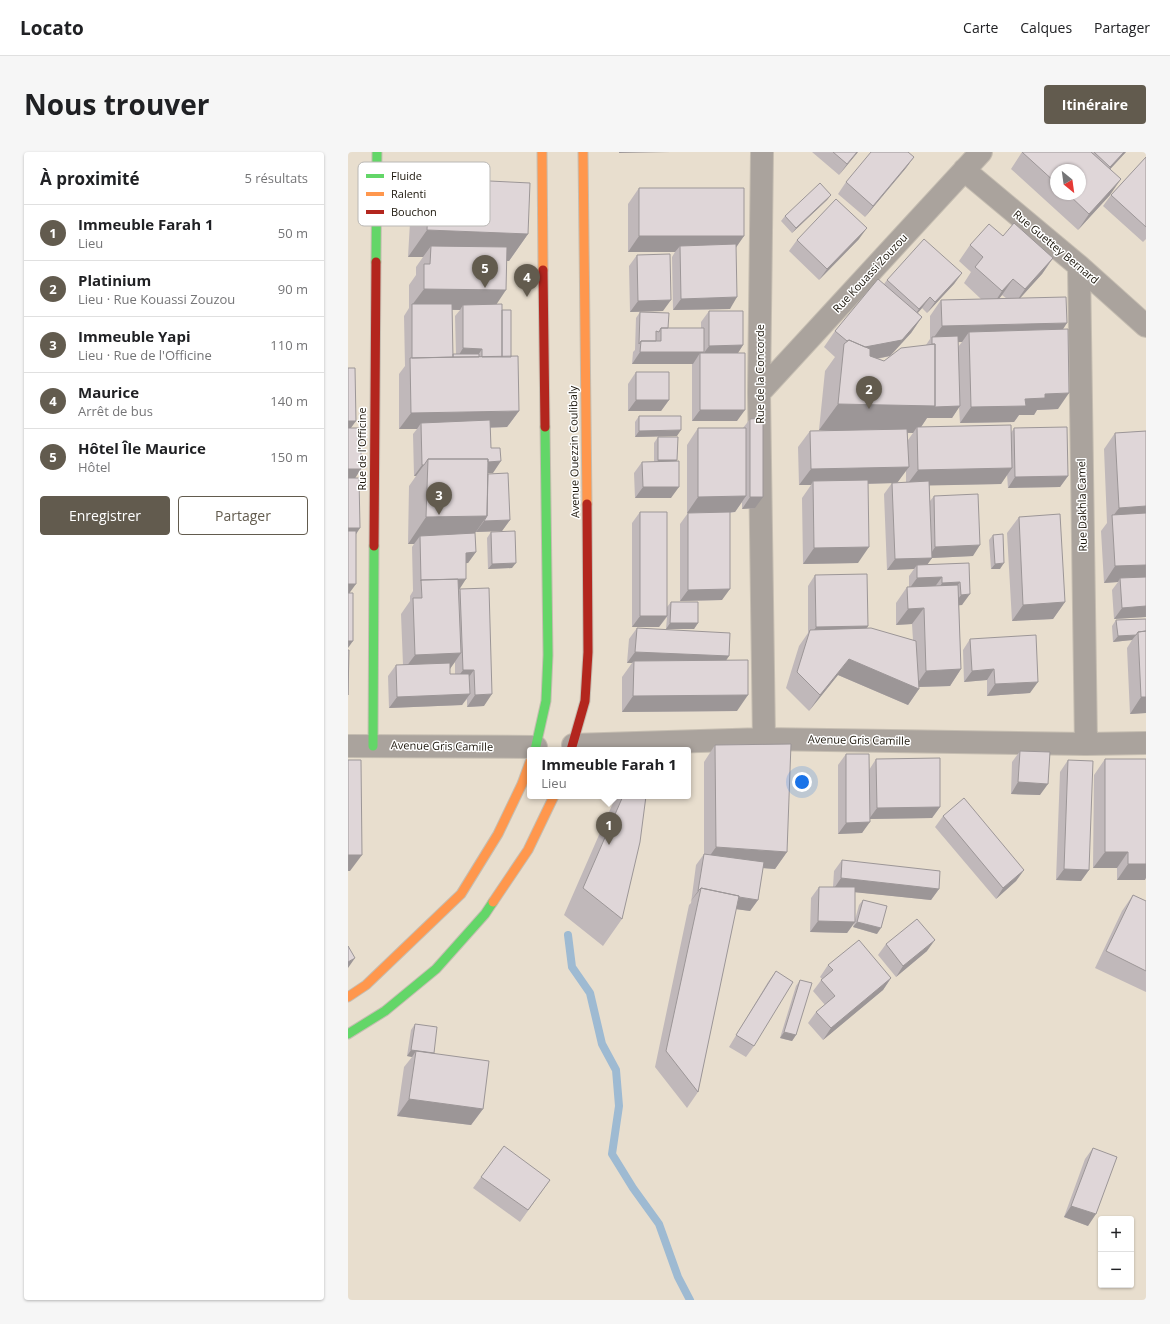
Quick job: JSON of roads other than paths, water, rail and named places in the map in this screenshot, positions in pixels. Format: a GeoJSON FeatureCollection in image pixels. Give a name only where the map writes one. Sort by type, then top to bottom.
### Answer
{"type":"FeatureCollection","features":[{"type":"Feature","properties":{"kind":"street","name":"Rue de l'Officine"},"geometry":{"type":"LineString","coordinates":[[377,152],[377,162]]}},
{"type":"Feature","properties":{"kind":"street"},"geometry":{"type":"LineString","coordinates":[[534,747],[546,701],[548,655],[542,152]]}},
{"type":"Feature","properties":{"kind":"street","name":"Avenue Ouezzin Coulibaly"},"geometry":{"type":"LineString","coordinates":[[572,747],[585,701],[588,652],[583,152]]}},
{"type":"Feature","properties":{"kind":"street","name":"Rue de la Concorde"},"geometry":{"type":"LineString","coordinates":[[762,152],[759,393],[764,739]]}},
{"type":"Feature","properties":{"kind":"street","name":"Rue Kouassi Zouzou"},"geometry":{"type":"LineString","coordinates":[[759,393],[981,152]]}},
{"type":"Feature","properties":{"kind":"street","name":"Rue Guettey Bernard"},"geometry":{"type":"LineString","coordinates":[[964,170],[1079,266],[1146,326]]}},
{"type":"Feature","properties":{"kind":"street","name":"Rue de l'Officine"},"geometry":{"type":"LineString","coordinates":[[372,746],[376,226]]}},
{"type":"Feature","properties":{"kind":"street","name":"Rue Dakhla Camel"},"geometry":{"type":"LineString","coordinates":[[1079,266],[1086,744]]}},
{"type":"Feature","properties":{"kind":"street","name":"Avenue Gris Camille"},"geometry":{"type":"LineString","coordinates":[[593,747],[764,739],[1086,744],[1146,743]]}},
{"type":"Feature","properties":{"kind":"street","name":"Avenue Gris Camille"},"geometry":{"type":"LineString","coordinates":[[348,746],[527,753]]}},
{"type":"Feature","properties":{"kind":"street"},"geometry":{"type":"LineString","coordinates":[[348,997],[366,985],[461,894],[498,834],[522,784],[527,770]]}},
{"type":"Feature","properties":{"kind":"street"},"geometry":{"type":"LineString","coordinates":[[348,1034],[385,1011],[436,969],[485,914],[528,850],[553,799]]}},
{"type":"Feature","properties":{"kind":"waterway"},"geometry":{"type":"LineString","coordinates":[[568,935],[572,967],[590,993],[602,1044],[616,1070],[619,1106],[612,1154],[633,1188],[659,1224],[678,1277],[690,1300]]}},
{"type":"Feature","properties":{"kind":"place","name":"Hôtel Île Maurice"},"geometry":{"type":"Point","coordinates":[485,288]}},
{"type":"Feature","properties":{"kind":"place","name":"Maurice"},"geometry":{"type":"Point","coordinates":[527,297]}},
{"type":"Feature","properties":{"kind":"place","name":"Platinium"},"geometry":{"type":"Point","coordinates":[869,409]}},
{"type":"Feature","properties":{"kind":"place","name":"Immeuble Yapi"},"geometry":{"type":"Point","coordinates":[439,515]}},
{"type":"Feature","properties":{"kind":"place","name":"Immeuble Farah 1"},"geometry":{"type":"Point","coordinates":[609,845]}}]}
